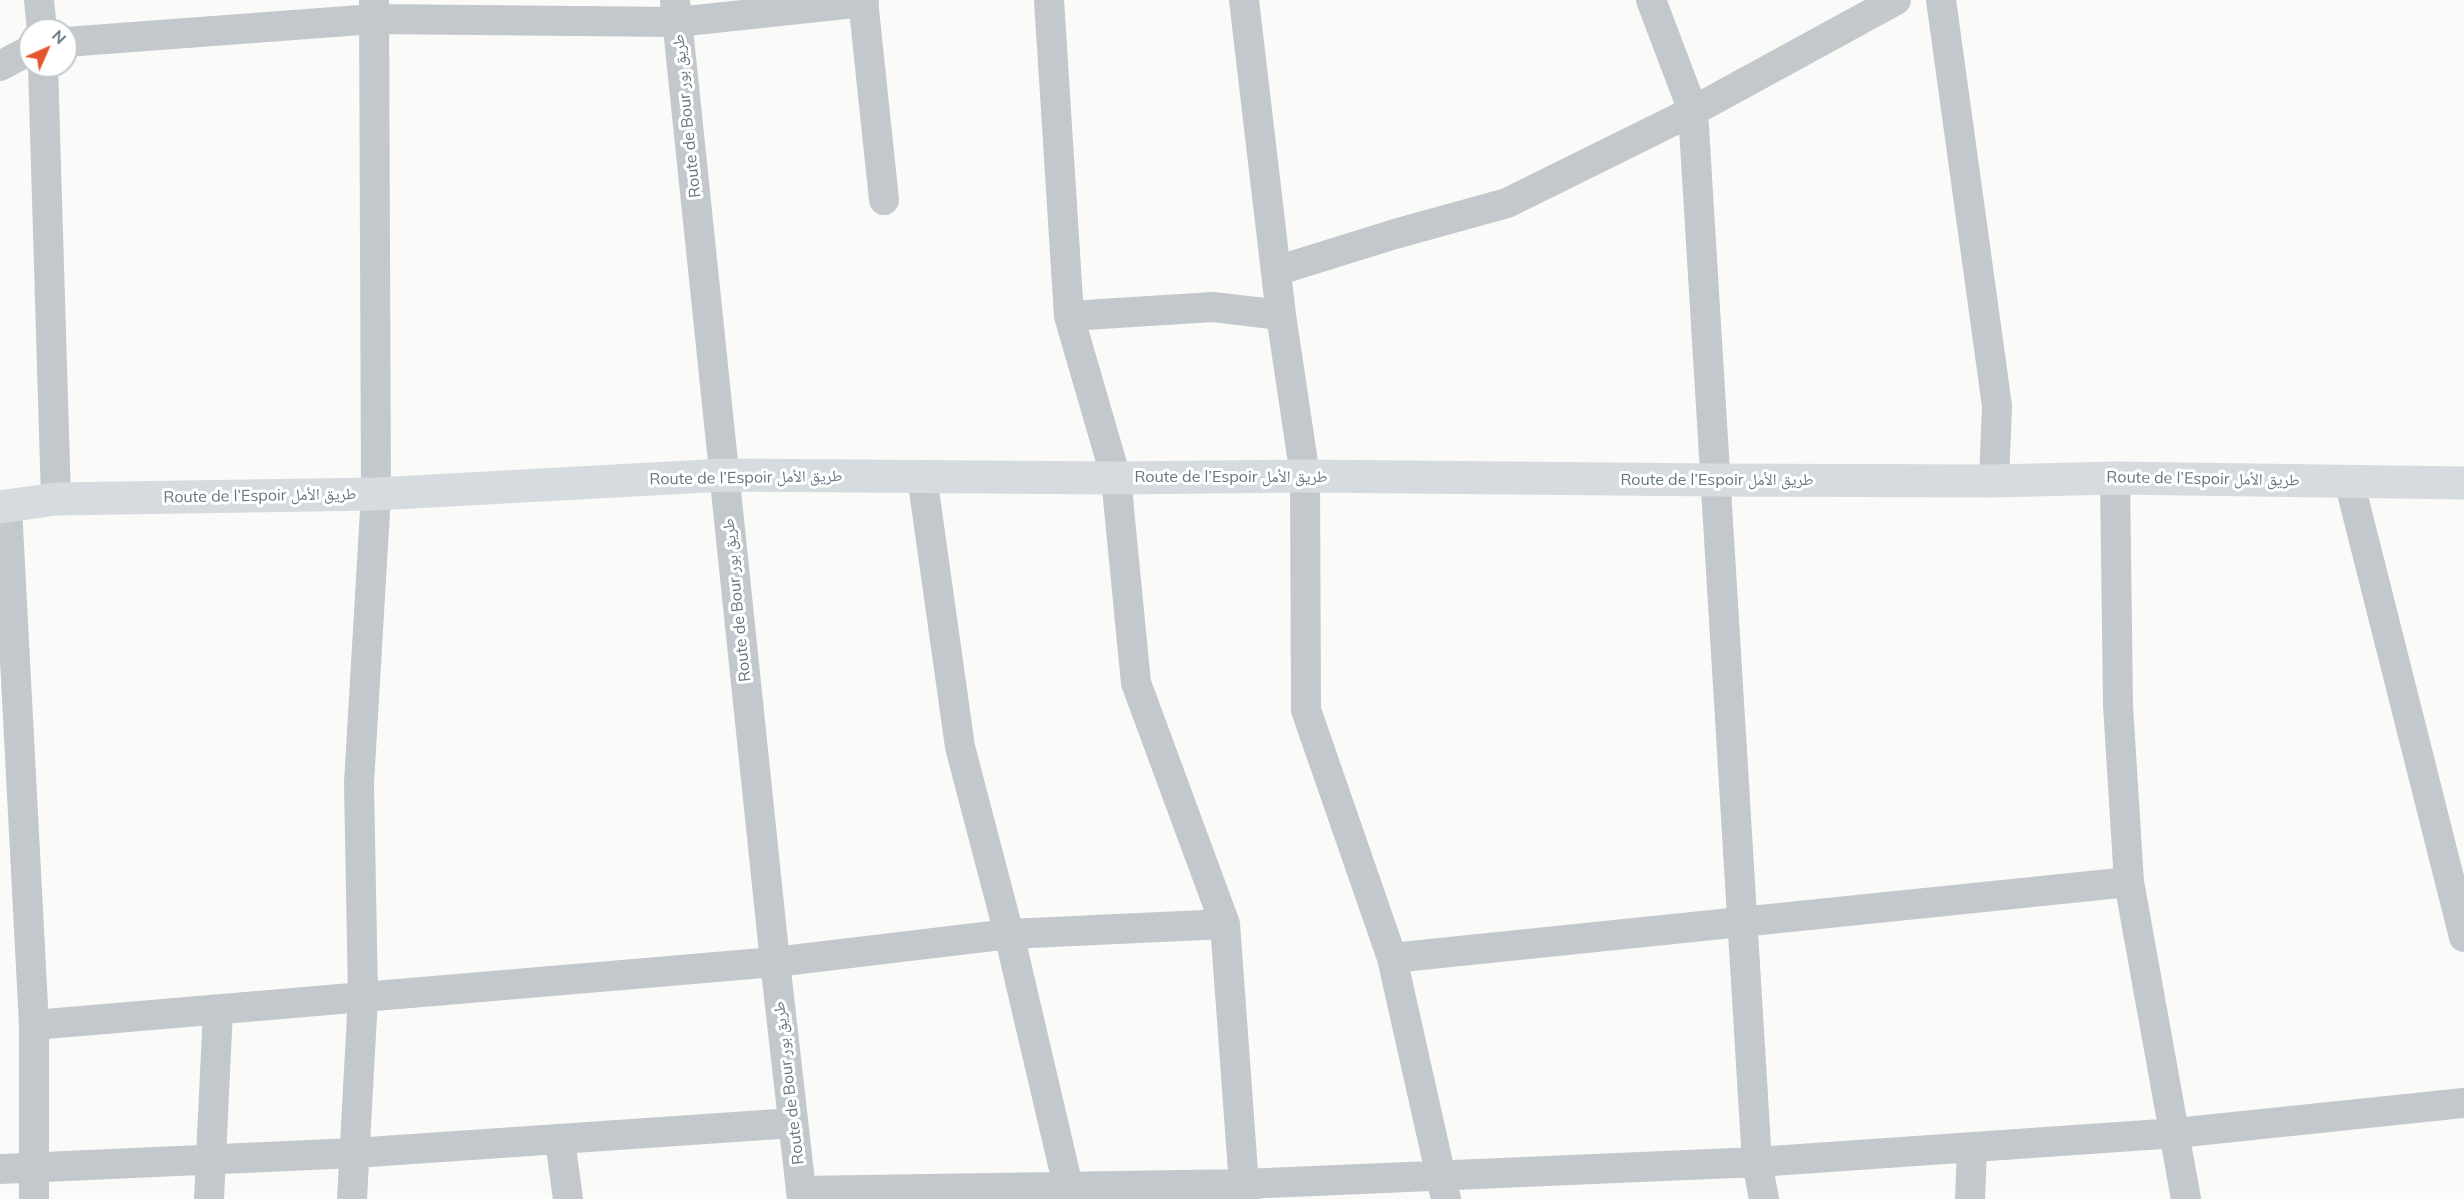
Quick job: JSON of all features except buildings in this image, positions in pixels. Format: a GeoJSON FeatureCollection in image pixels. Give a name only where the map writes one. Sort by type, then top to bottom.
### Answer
{"type":"FeatureCollection","features":[{"type":"Feature","properties":{"kind":"highway","name":"Route de l’Espoir طريق الأمل"},"geometry":{"type":"LineString","coordinates":[[3,507],[56,499],[376,494],[725,475],[1994,481],[2115,478],[2464,483]]}},
{"type":"Feature","properties":{"kind":"street"},"geometry":{"type":"LineString","coordinates":[[39,0],[41,18]]}},
{"type":"Feature","properties":{"kind":"street"},"geometry":{"type":"LineString","coordinates":[[1048,0],[1069,316],[1116,478],[1137,683],[1225,924],[1245,1192]]}},
{"type":"Feature","properties":{"kind":"street"},"geometry":{"type":"LineString","coordinates":[[1244,0],[1281,315],[1305,476],[1306,710],[1392,958],[1445,1187]]}},
{"type":"Feature","properties":{"kind":"street"},"geometry":{"type":"LineString","coordinates":[[1651,0],[1693,111],[1757,1162],[1764,1199]]}},
{"type":"Feature","properties":{"kind":"street"},"geometry":{"type":"LineString","coordinates":[[1276,272],[1395,234],[1507,203],[1693,111],[1896,0]]}},
{"type":"Feature","properties":{"kind":"street"},"geometry":{"type":"LineString","coordinates":[[1941,0],[1997,406],[1994,481]]}},
{"type":"Feature","properties":{"kind":"street"},"geometry":{"type":"LineString","coordinates":[[78,41],[374,9],[676,11],[864,1],[884,200]]}},
{"type":"Feature","properties":{"kind":"street"},"geometry":{"type":"LineString","coordinates":[[352,1199],[363,997],[359,783],[376,494],[374,9]]}},
{"type":"Feature","properties":{"kind":"street","name":"Route de Bour طريق بور"},"geometry":{"type":"LineString","coordinates":[[676,11],[775,962],[802,1195]]}},
{"type":"Feature","properties":{"kind":"street"},"geometry":{"type":"LineString","coordinates":[[0,66],[18,56]]}},
{"type":"Feature","properties":{"kind":"street"},"geometry":{"type":"LineString","coordinates":[[43,78],[56,499]]}},
{"type":"Feature","properties":{"kind":"street"},"geometry":{"type":"LineString","coordinates":[[1069,316],[1213,307],[1281,315]]}},
{"type":"Feature","properties":{"kind":"street"},"geometry":{"type":"LineString","coordinates":[[922,476],[960,747],[1009,934],[1070,1193]]}},
{"type":"Feature","properties":{"kind":"street"},"geometry":{"type":"LineString","coordinates":[[2115,478],[2118,705],[2128,882],[2176,1133],[2186,1199]]}},
{"type":"Feature","properties":{"kind":"street"},"geometry":{"type":"LineString","coordinates":[[2349,481],[2464,937]]}},
{"type":"Feature","properties":{"kind":"street"},"geometry":{"type":"LineString","coordinates":[[3,507],[34,1026],[34,1199]]}},
{"type":"Feature","properties":{"kind":"street"},"geometry":{"type":"LineString","coordinates":[[1392,958],[2128,882]]}},
{"type":"Feature","properties":{"kind":"street"},"geometry":{"type":"LineString","coordinates":[[34,1026],[775,962],[1009,934],[1225,924]]}},
{"type":"Feature","properties":{"kind":"street"},"geometry":{"type":"LineString","coordinates":[[209,1199],[218,1010]]}},
{"type":"Feature","properties":{"kind":"street"},"geometry":{"type":"LineString","coordinates":[[802,1195],[1245,1192],[1445,1187],[1757,1162],[1972,1149],[2176,1133],[2464,1103]]}},
{"type":"Feature","properties":{"kind":"street"},"geometry":{"type":"LineString","coordinates":[[0,1169],[354,1153],[793,1123]]}},
{"type":"Feature","properties":{"kind":"street"},"geometry":{"type":"LineString","coordinates":[[560,1140],[568,1199]]}},
{"type":"Feature","properties":{"kind":"street"},"geometry":{"type":"LineString","coordinates":[[1970,1199],[1972,1149]]}}]}
